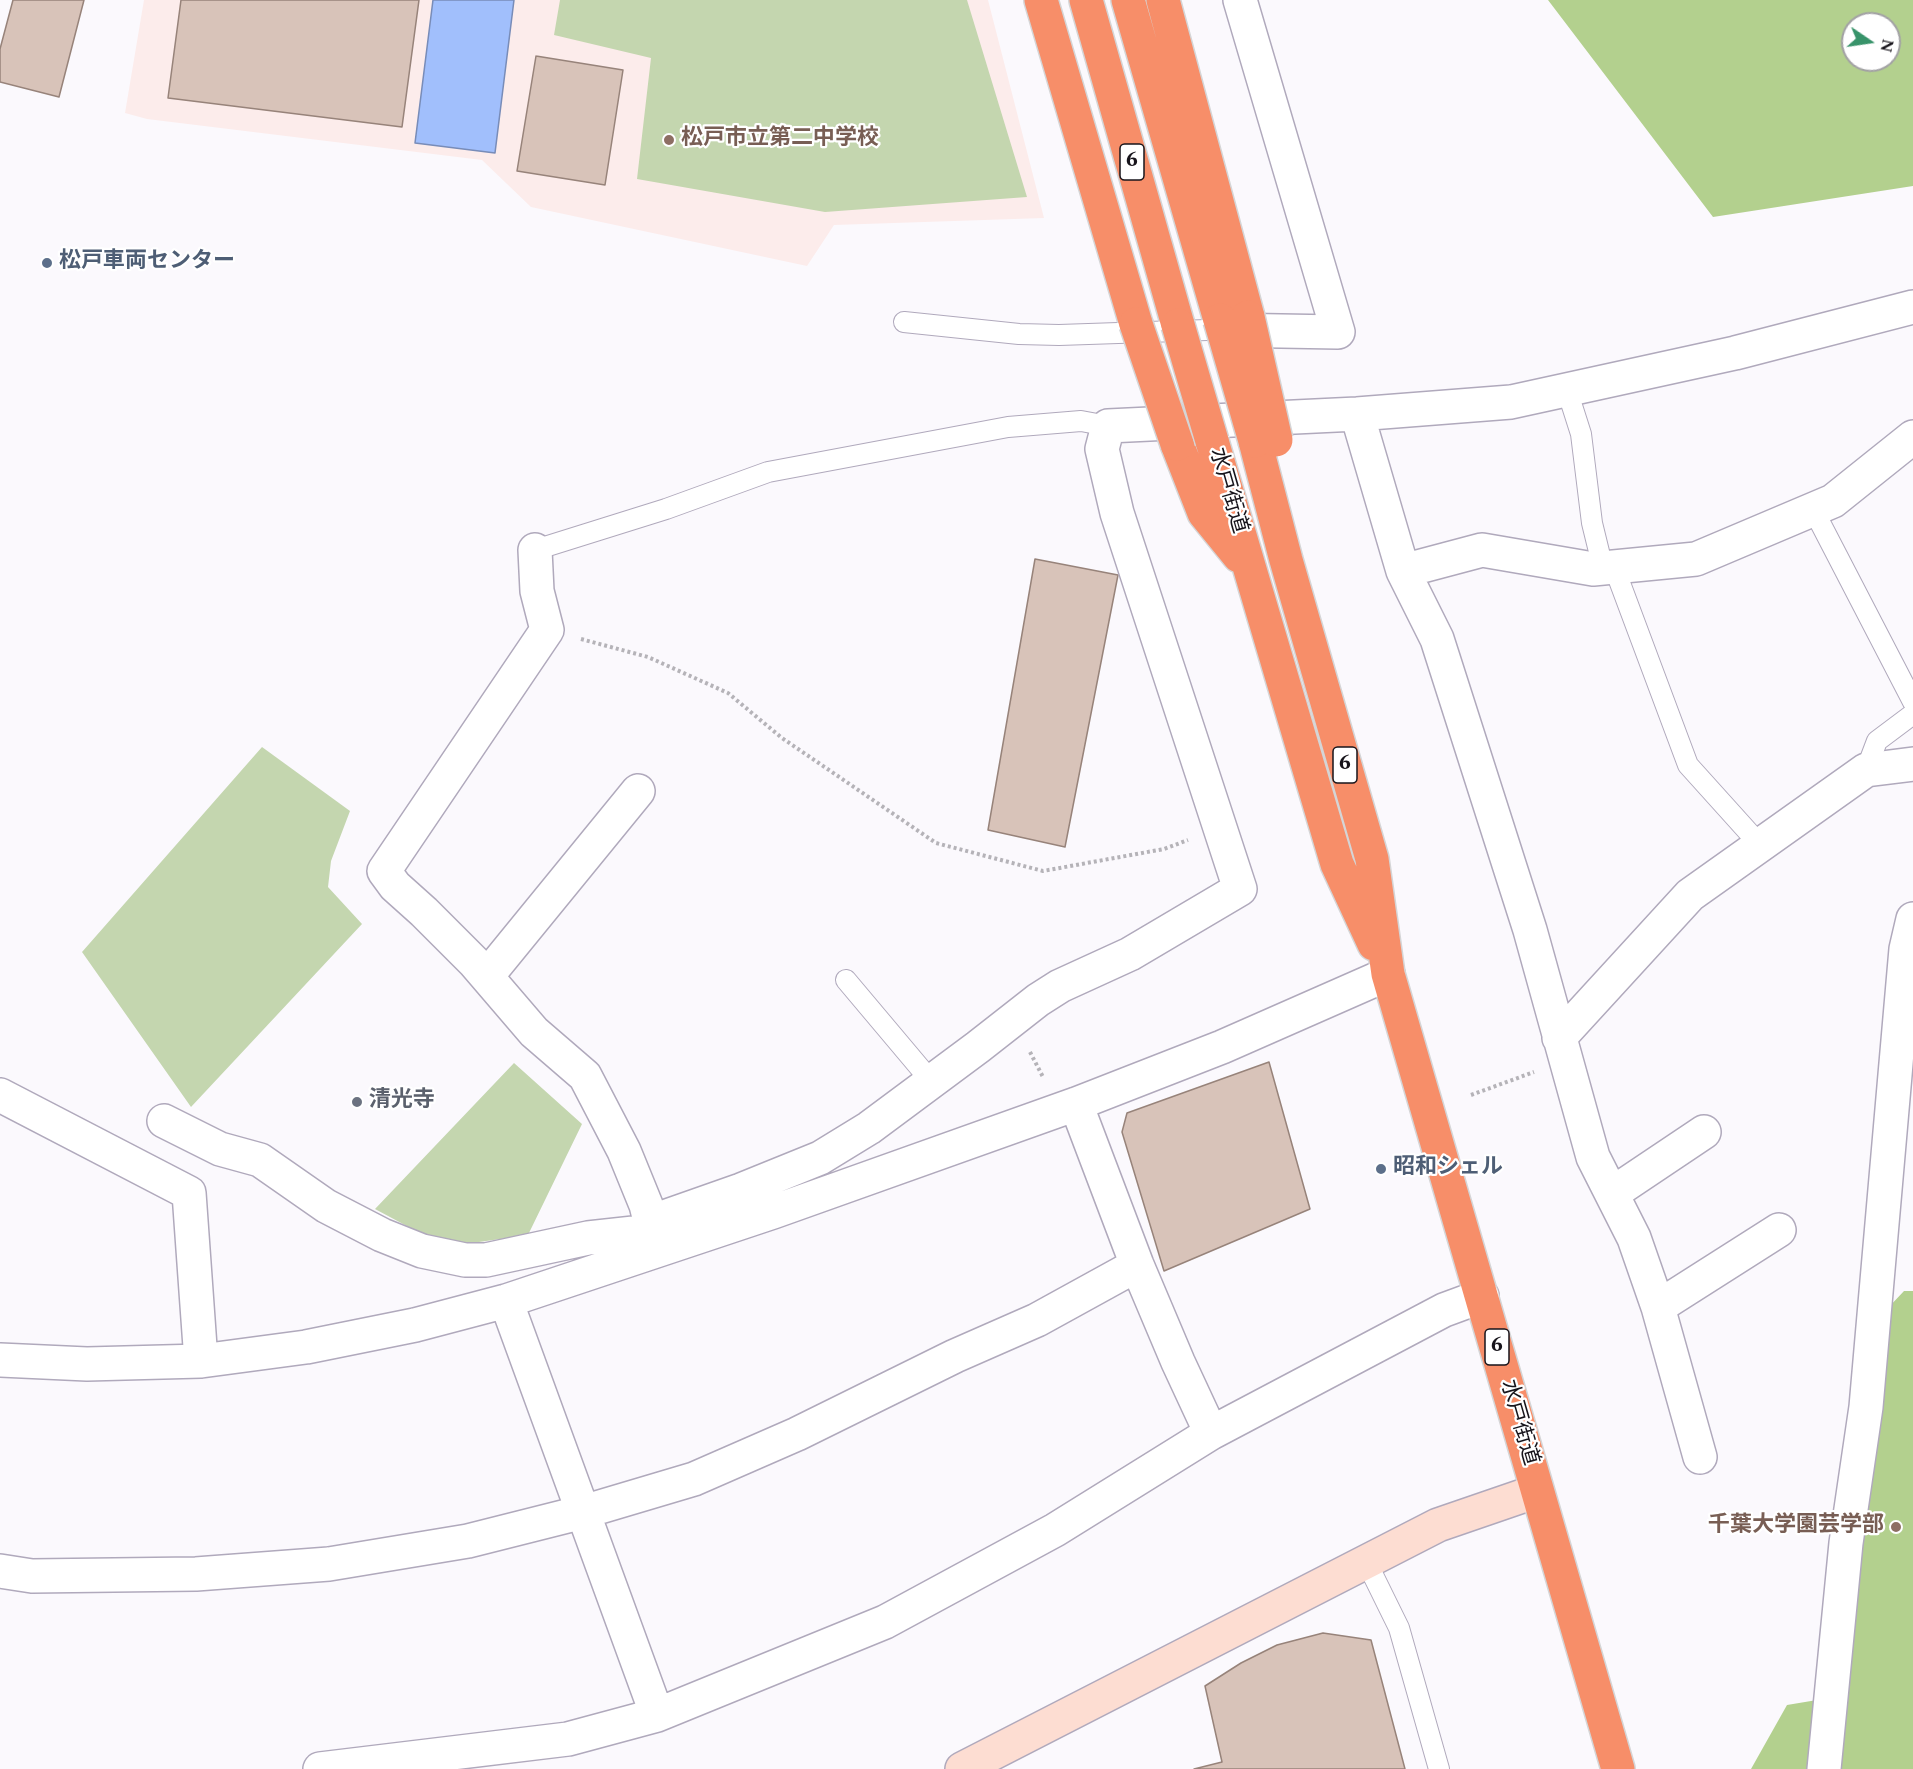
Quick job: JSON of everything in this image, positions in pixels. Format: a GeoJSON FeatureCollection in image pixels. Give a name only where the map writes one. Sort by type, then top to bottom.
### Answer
{"type":"FeatureCollection","features":[{"type":"Feature","properties":{"kind":"highway"},"geometry":{"type":"LineString","coordinates":[[1041,0],[1136,324],[1176,444],[1204,513],[1250,569]]}},
{"type":"Feature","properties":{"kind":"highway","name":"水戸街道"},"geometry":{"type":"LineString","coordinates":[[1086,0],[1213,323],[1266,441],[1286,560],[1372,859],[1388,974],[1618,1769]]}},
{"type":"Feature","properties":{"kind":"highway","name":"水戸街道"},"geometry":{"type":"LineString","coordinates":[[1128,0],[1213,323],[1212,441],[1337,864],[1388,974]]}},
{"type":"Feature","properties":{"kind":"highway"},"geometry":{"type":"LineString","coordinates":[[1163,0],[1213,323]]}},
{"type":"Feature","properties":{"kind":"street"},"geometry":{"type":"LineString","coordinates":[[1213,323],[1338,332],[1240,0]]}},
{"type":"Feature","properties":{"kind":"street"},"geometry":{"type":"LineString","coordinates":[[0,1360],[87,1364],[201,1360],[306,1347],[416,1325],[506,1301],[653,1234],[741,1190],[820,1158],[869,1128],[1038,1000],[1060,986],[1130,954],[1240,889],[1117,513],[1102,449],[1108,426],[1357,414],[1511,402],[1735,353],[1913,307]]}},
{"type":"Feature","properties":{"kind":"street"},"geometry":{"type":"LineString","coordinates":[[1357,414],[1403,571],[1437,639],[1530,930],[1593,1157],[1634,1238],[1658,1307],[1700,1456]]}},
{"type":"Feature","properties":{"kind":"street"},"geometry":{"type":"LineString","coordinates":[[1403,571],[1482,549],[1593,569],[1696,559],[1833,501],[1913,438]]}},
{"type":"Feature","properties":{"kind":"street"},"geometry":{"type":"LineString","coordinates":[[535,550],[537,591],[548,630],[384,871],[395,886],[487,976],[534,1032],[585,1076],[624,1151],[646,1205],[653,1234]]}},
{"type":"Feature","properties":{"kind":"street"},"geometry":{"type":"LineString","coordinates":[[1562,1049],[1690,895],[1866,770],[1913,764]]}},
{"type":"Feature","properties":{"kind":"street"},"geometry":{"type":"LineString","coordinates":[[487,976],[638,791]]}},
{"type":"Feature","properties":{"kind":"street"},"geometry":{"type":"LineString","coordinates":[[1824,1769],[1846,1543],[1866,1407],[1906,949],[1913,919]]}},
{"type":"Feature","properties":{"kind":"street"},"geometry":{"type":"LineString","coordinates":[[164,1121],[220,1149],[260,1160],[327,1206],[382,1235],[422,1251],[465,1260],[486,1260],[588,1238],[653,1234],[1076,1104],[1222,1047],[1388,974]]}},
{"type":"Feature","properties":{"kind":"street"},"geometry":{"type":"LineString","coordinates":[[0,1095],[189,1193],[201,1360]]}},
{"type":"Feature","properties":{"kind":"street"},"geometry":{"type":"LineString","coordinates":[[1076,1104],[1137,1265],[1211,1433]]}},
{"type":"Feature","properties":{"kind":"street"},"geometry":{"type":"LineString","coordinates":[[1613,1193],[1704,1132]]}},
{"type":"Feature","properties":{"kind":"street"},"geometry":{"type":"LineString","coordinates":[[1658,1307],[1779,1230]]}},
{"type":"Feature","properties":{"kind":"street"},"geometry":{"type":"LineString","coordinates":[[0,1571],[32,1576],[196,1574],[329,1564],[468,1541],[583,1512],[694,1479],[797,1434],[955,1356],[1037,1320],[1137,1265]]}},
{"type":"Feature","properties":{"kind":"street"},"geometry":{"type":"LineString","coordinates":[[320,1769],[568,1739],[657,1715],[885,1622],[1055,1530],[1211,1433],[1444,1310],[1482,1296]]}},
{"type":"Feature","properties":{"kind":"street"},"geometry":{"type":"LineString","coordinates":[[506,1301],[657,1715]]}},
{"type":"Feature","properties":{"kind":"street"},"geometry":{"type":"LineString","coordinates":[[963,1769],[1438,1525],[1538,1491]]}},
{"type":"Feature","properties":{"kind":"lane"},"geometry":{"type":"LineString","coordinates":[[904,322],[1019,334],[1059,335],[1213,323]]}},
{"type":"Feature","properties":{"kind":"lane"},"geometry":{"type":"LineString","coordinates":[[1567,390],[1581,434],[1592,523],[1688,765],[1761,846]]}},
{"type":"Feature","properties":{"kind":"lane"},"geometry":{"type":"LineString","coordinates":[[535,550],[666,509],[768,472],[1008,427],[1081,421],[1108,426]]}},
{"type":"Feature","properties":{"kind":"lane"},"geometry":{"type":"LineString","coordinates":[[1813,509],[1913,702]]}},
{"type":"Feature","properties":{"kind":"lane"},"geometry":{"type":"LineString","coordinates":[[1866,770],[1877,741],[1913,714]]}},
{"type":"Feature","properties":{"kind":"lane"},"geometry":{"type":"LineString","coordinates":[[846,980],[931,1081]]}},
{"type":"Feature","properties":{"kind":"lane"},"geometry":{"type":"LineString","coordinates":[[1366,1561],[1399,1628],[1439,1769]]}},
{"type":"Feature","properties":{"kind":"path"},"geometry":{"type":"LineString","coordinates":[[548,630],[648,657],[728,693],[782,738],[936,843],[1043,871],[1164,849],[1220,827]]}},
{"type":"Feature","properties":{"kind":"path"},"geometry":{"type":"LineString","coordinates":[[1014,1019],[1044,1081]]}},
{"type":"Feature","properties":{"kind":"path"},"geometry":{"type":"LineString","coordinates":[[1471,1095],[1562,1049]]}},
{"type":"Feature","properties":{"kind":"shaded area","name":"松戸市立第二中学校"},"geometry":{"type":"Polygon","coordinates":[[[144,0],[988,0],[1044,218],[834,225],[807,266],[531,207],[482,160],[147,119],[125,113],[144,0]]]}},
{"type":"Feature","properties":{"kind":"green space"},"geometry":{"type":"Polygon","coordinates":[[[560,0],[967,0],[1027,197],[825,212],[637,179],[651,58],[554,35],[560,0]]]}},
{"type":"Feature","properties":{"kind":"green space"},"geometry":{"type":"Polygon","coordinates":[[[1548,0],[1913,0],[1913,186],[1713,217],[1548,0]]]}},
{"type":"Feature","properties":{"kind":"green space"},"geometry":{"type":"Polygon","coordinates":[[[262,747],[350,811],[331,861],[328,887],[362,924],[191,1107],[82,952],[262,747]]]}},
{"type":"Feature","properties":{"kind":"green space"},"geometry":{"type":"Polygon","coordinates":[[[514,1063],[582,1124],[528,1235],[465,1244],[431,1239],[375,1209],[514,1063]]]}},
{"type":"Feature","properties":{"kind":"green space"},"geometry":{"type":"Polygon","coordinates":[[[1904,1291],[1913,1291],[1913,1769],[1751,1769],[1787,1705],[1841,1696],[1873,1475],[1887,1309],[1904,1291]]]}},
{"type":"Feature","properties":{"kind":"water"},"geometry":{"type":"Polygon","coordinates":[[[433,0],[514,0],[495,153],[415,143],[433,0]]]}},
{"type":"Feature","properties":{"kind":"building"},"geometry":{"type":"Polygon","coordinates":[[[13,0],[84,0],[59,97],[0,82],[0,49],[13,0]]]}},
{"type":"Feature","properties":{"kind":"building"},"geometry":{"type":"Polygon","coordinates":[[[181,0],[419,0],[402,127],[168,98],[181,0]]]}},
{"type":"Feature","properties":{"kind":"building"},"geometry":{"type":"Polygon","coordinates":[[[536,56],[623,70],[605,185],[517,171],[536,56]]]}},
{"type":"Feature","properties":{"kind":"building"},"geometry":{"type":"Polygon","coordinates":[[[1035,559],[1118,575],[1065,847],[988,830],[1035,559]]]}},
{"type":"Feature","properties":{"kind":"building"},"geometry":{"type":"Polygon","coordinates":[[[1269,1062],[1310,1209],[1164,1271],[1122,1132],[1127,1113],[1269,1062]]]}},
{"type":"Feature","properties":{"kind":"building"},"geometry":{"type":"Polygon","coordinates":[[[1323,1633],[1371,1640],[1405,1769],[1194,1769],[1222,1762],[1205,1686],[1241,1663],[1277,1645],[1323,1633]]]}},
{"type":"Feature","properties":{"kind":"place","name":"松戸市立第二中学校"},"geometry":{"type":"Point","coordinates":[669,140]}},
{"type":"Feature","properties":{"kind":"place","name":"松戸車両センター"},"geometry":{"type":"Point","coordinates":[47,263]}},
{"type":"Feature","properties":{"kind":"place","name":"清光寺"},"geometry":{"type":"Point","coordinates":[357,1102]}},
{"type":"Feature","properties":{"kind":"place","name":"昭和シェル"},"geometry":{"type":"Point","coordinates":[1381,1169]}},
{"type":"Feature","properties":{"kind":"place","name":"千葉大学園芸学部"},"geometry":{"type":"Point","coordinates":[1896,1527]}}]}
